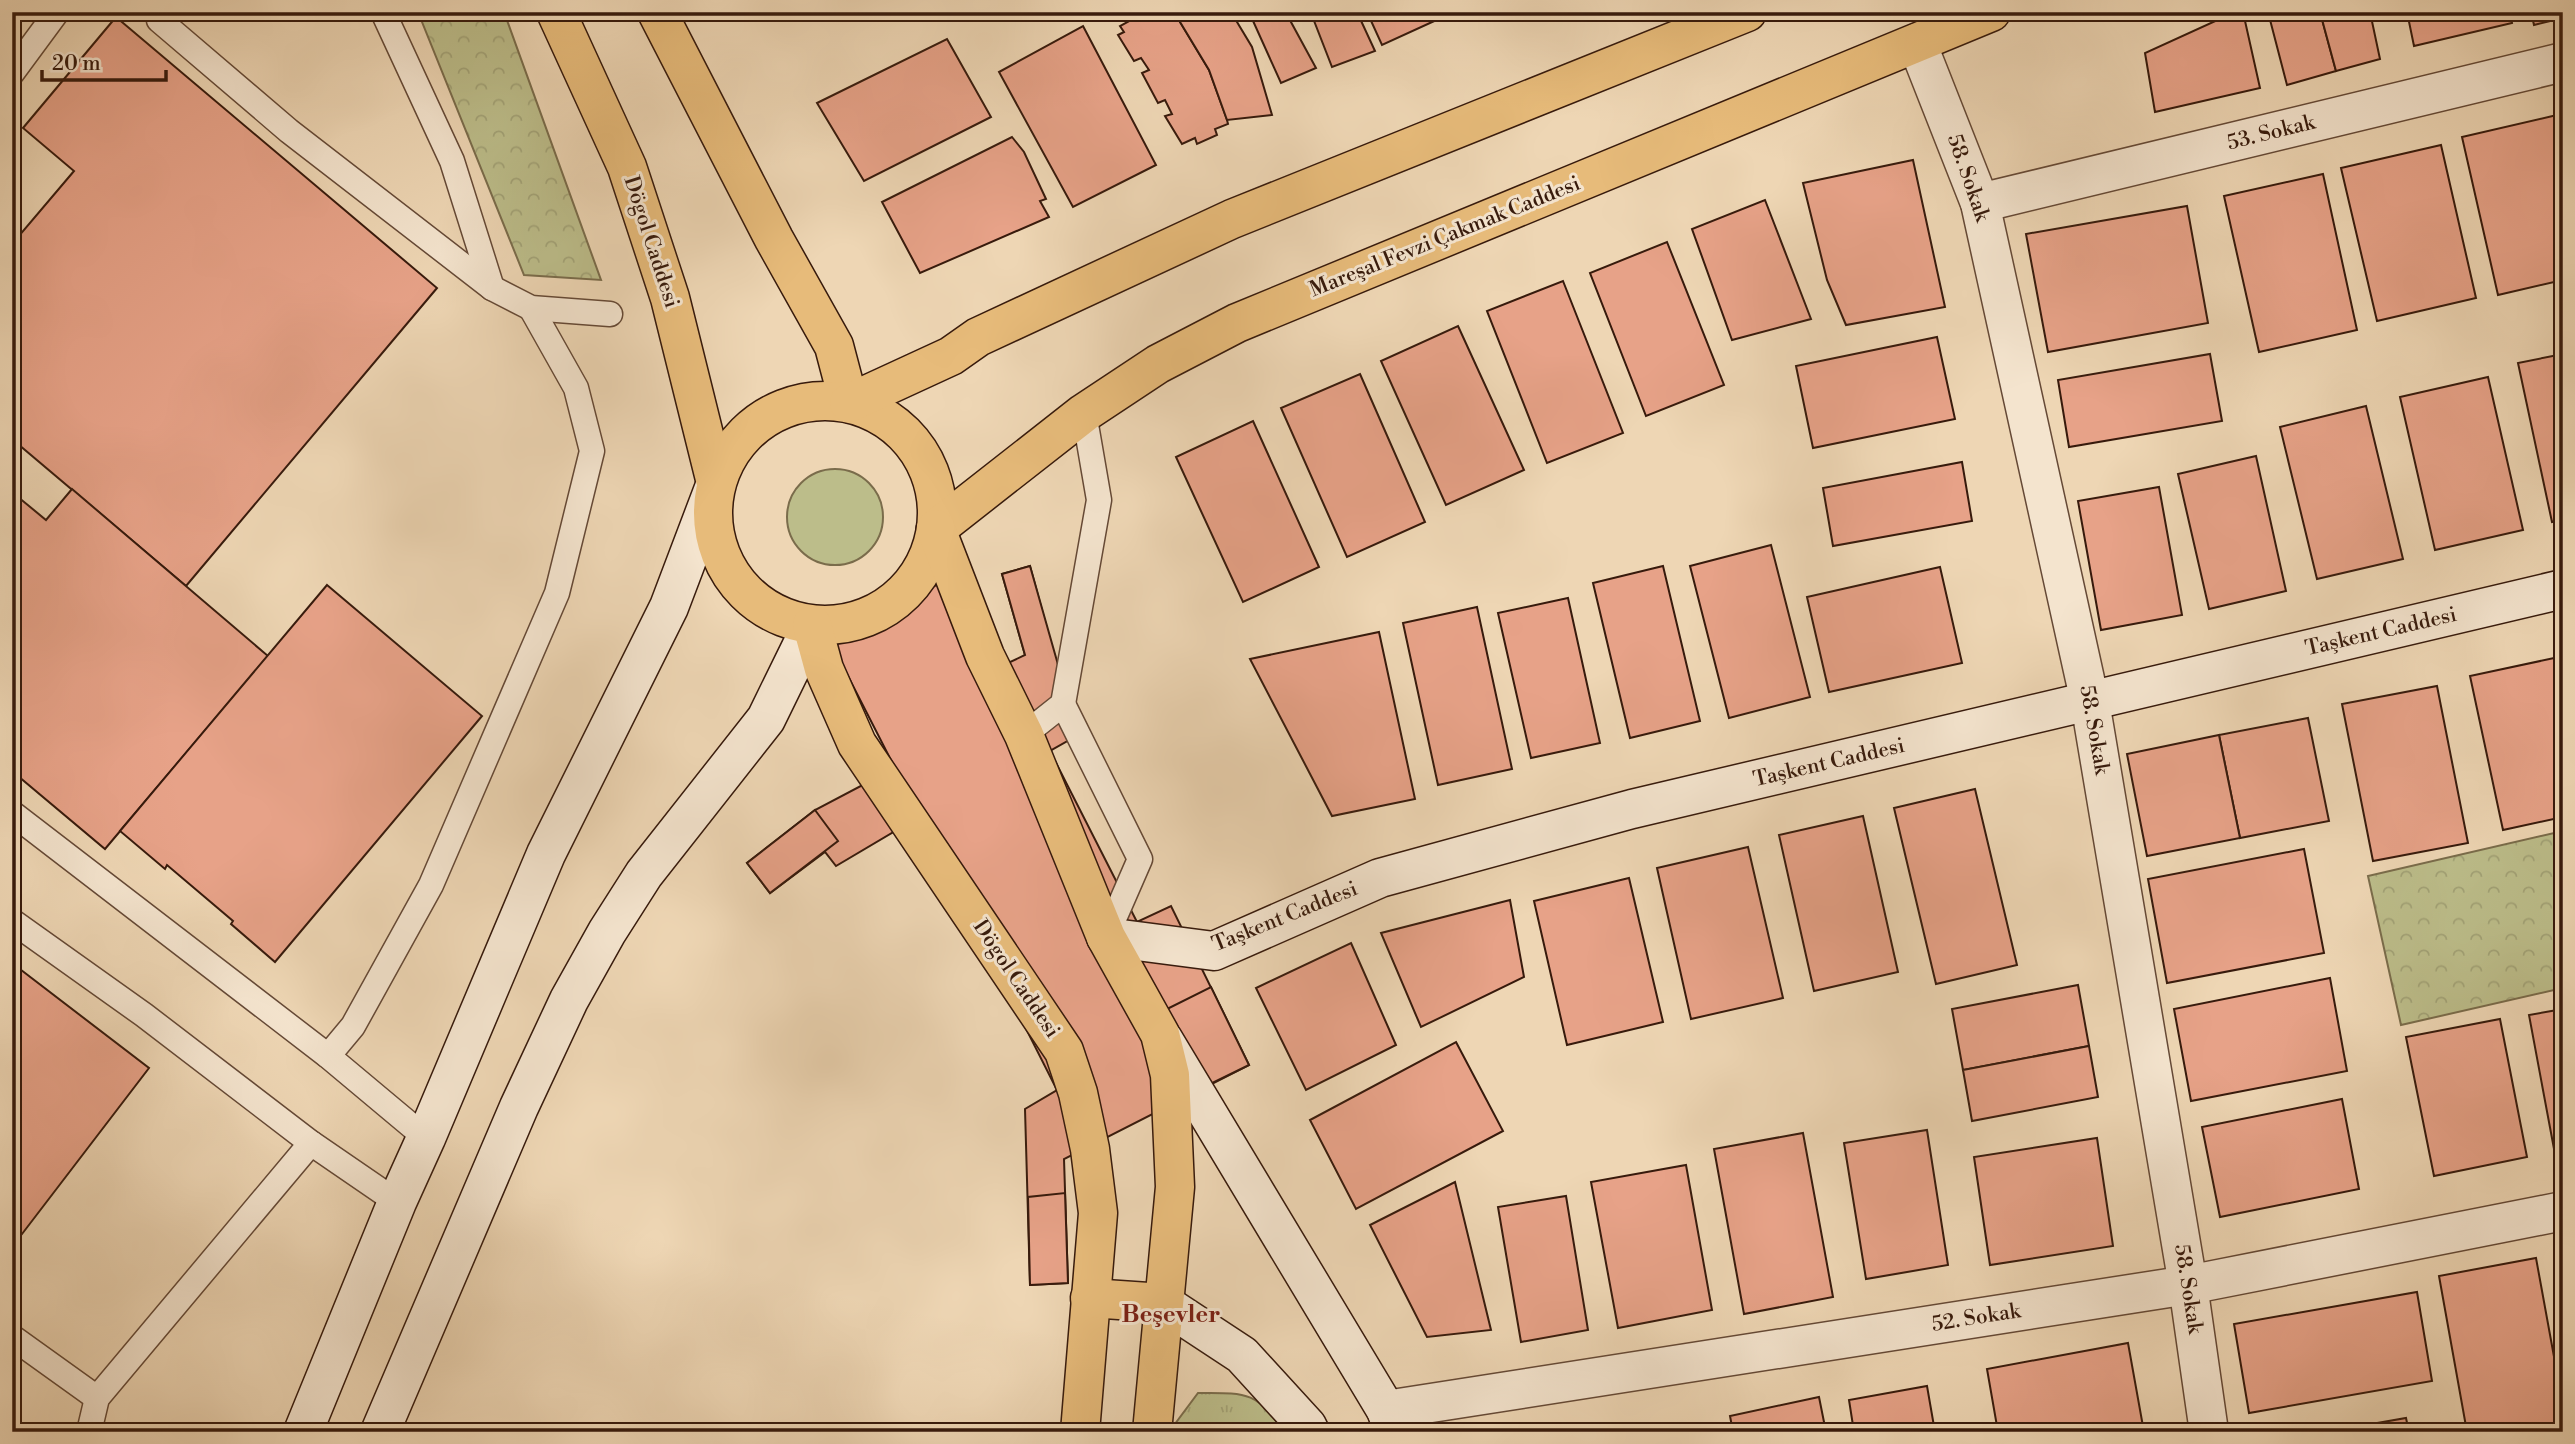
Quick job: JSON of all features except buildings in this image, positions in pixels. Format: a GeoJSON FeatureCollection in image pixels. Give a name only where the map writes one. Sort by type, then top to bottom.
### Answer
{"type":"FeatureCollection","features":[{"type":"Feature","properties":{"kind":"main road","name":"Dögol Caddesi"},"geometry":{"type":"LineString","coordinates":[[556,12],[627,167],[670,298],[716,483]]}},
{"type":"Feature","properties":{"kind":"main road"},"geometry":{"type":"LineString","coordinates":[[657,12],[774,239],[834,346],[849,403]]}},
{"type":"Feature","properties":{"kind":"main road"},"geometry":{"type":"LineString","coordinates":[[849,403],[951,356],[978,337],[1232,219],[1748,12]]}},
{"type":"Feature","properties":{"kind":"main road","name":"Mareşal Fevzi Çakmak Caddesi"},"geometry":{"type":"LineString","coordinates":[[936,529],[1084,413],[1158,365],[1237,323],[1991,12]]}},
{"type":"Feature","properties":{"kind":"main road"},"geometry":{"type":"LineString","coordinates":[[831,398],[849,403],[900,430],[923,458],[935,493],[936,529],[926,562],[906,591],[879,612],[844,625],[812,625],[779,617],[754,601],[733,578],[719,552],[716,483],[732,448],[760,420],[794,404],[831,398]]}},
{"type":"Feature","properties":{"kind":"main road"},"geometry":{"type":"LineString","coordinates":[[936,529],[985,656],[1024,735],[1106,937],[1160,1034],[1170,1075],[1175,1186],[1152,1432]]}},
{"type":"Feature","properties":{"kind":"main road","name":"Dögol Caddesi"},"geometry":{"type":"LineString","coordinates":[[812,625],[824,669],[857,744],[1064,1051],[1078,1093],[1090,1149],[1098,1213],[1080,1432]]}},
{"type":"Feature","properties":{"kind":"main road"},"geometry":{"type":"LineString","coordinates":[[1090,1298],[1163,1303]]}},
{"type":"Feature","properties":{"kind":"street","name":"58. Sokak"},"geometry":{"type":"LineString","coordinates":[[1917,43],[1980,203],[2090,702],[2188,1285],[2209,1432]]}},
{"type":"Feature","properties":{"kind":"street","name":"53. Sokak"},"geometry":{"type":"LineString","coordinates":[[1980,203],[2563,62]]}},
{"type":"Feature","properties":{"kind":"street"},"geometry":{"type":"LineString","coordinates":[[303,1432],[397,1202],[546,853],[669,607],[716,483]]}},
{"type":"Feature","properties":{"kind":"street","name":"Taşkent Caddesi"},"geometry":{"type":"LineString","coordinates":[[1106,937],[1214,951],[1380,878],[1633,809],[2563,589]]}},
{"type":"Feature","properties":{"kind":"street"},"geometry":{"type":"LineString","coordinates":[[380,1432],[519,1108],[569,1000],[607,932],[644,874],[766,719],[812,625]]}},
{"type":"Feature","properties":{"kind":"street"},"geometry":{"type":"LineString","coordinates":[[1160,1034],[1390,1421]]}},
{"type":"Feature","properties":{"kind":"street","name":"52. Sokak"},"geometry":{"type":"LineString","coordinates":[[1390,1421],[2188,1285],[2563,1211]]}},
{"type":"Feature","properties":{"kind":"street"},"geometry":{"type":"LineString","coordinates":[[1163,1303],[1242,1355],[1310,1432]]}},
{"type":"Feature","properties":{"kind":"lane"},"geometry":{"type":"LineString","coordinates":[[12,73],[57,12]]}},
{"type":"Feature","properties":{"kind":"lane"},"geometry":{"type":"LineString","coordinates":[[166,12],[159,20],[289,131],[492,288],[531,308],[610,314]]}},
{"type":"Feature","properties":{"kind":"lane"},"geometry":{"type":"LineString","coordinates":[[383,12],[452,161],[492,288]]}},
{"type":"Feature","properties":{"kind":"lane"},"geometry":{"type":"LineString","coordinates":[[328,1056],[354,1026],[431,885],[557,593],[592,451],[576,388],[531,308]]}},
{"type":"Feature","properties":{"kind":"lane"},"geometry":{"type":"LineString","coordinates":[[1084,413],[1099,500],[1063,704],[1140,859],[1106,937]]}},
{"type":"Feature","properties":{"kind":"lane"},"geometry":{"type":"LineString","coordinates":[[1024,735],[1063,704]]}},
{"type":"Feature","properties":{"kind":"lane"},"geometry":{"type":"LineString","coordinates":[[12,813],[328,1056],[426,1138]]}},
{"type":"Feature","properties":{"kind":"lane"},"geometry":{"type":"LineString","coordinates":[[12,921],[144,1015],[311,1143],[397,1202]]}},
{"type":"Feature","properties":{"kind":"lane"},"geometry":{"type":"LineString","coordinates":[[89,1432],[97,1398],[311,1143]]}},
{"type":"Feature","properties":{"kind":"lane"},"geometry":{"type":"LineString","coordinates":[[12,1337],[97,1398]]}},
{"type":"Feature","properties":{"kind":"green space"},"geometry":{"type":"Polygon","coordinates":[[[418,12],[504,12],[601,280],[524,275],[418,12]]]}},
{"type":"Feature","properties":{"kind":"green space"},"geometry":{"type":"Polygon","coordinates":[[[835,469],[853,473],[869,483],[879,499],[883,517],[879,535],[869,551],[853,561],[835,565],[817,561],[801,551],[791,535],[787,517],[791,499],[801,483],[817,473],[835,469]]]}},
{"type":"Feature","properties":{"kind":"green space"},"geometry":{"type":"Polygon","coordinates":[[[2563,831],[2563,988],[2401,1025],[2368,876],[2563,831]]]}},
{"type":"Feature","properties":{"kind":"green space"},"geometry":{"type":"Polygon","coordinates":[[[1198,1393],[1238,1394],[1257,1401],[1266,1408],[1283,1432],[1169,1432],[1198,1393]]]}},
{"type":"Feature","properties":{"kind":"district","name":"Beşevler"},"geometry":{"type":"Point","coordinates":[1171,1315]}}]}
